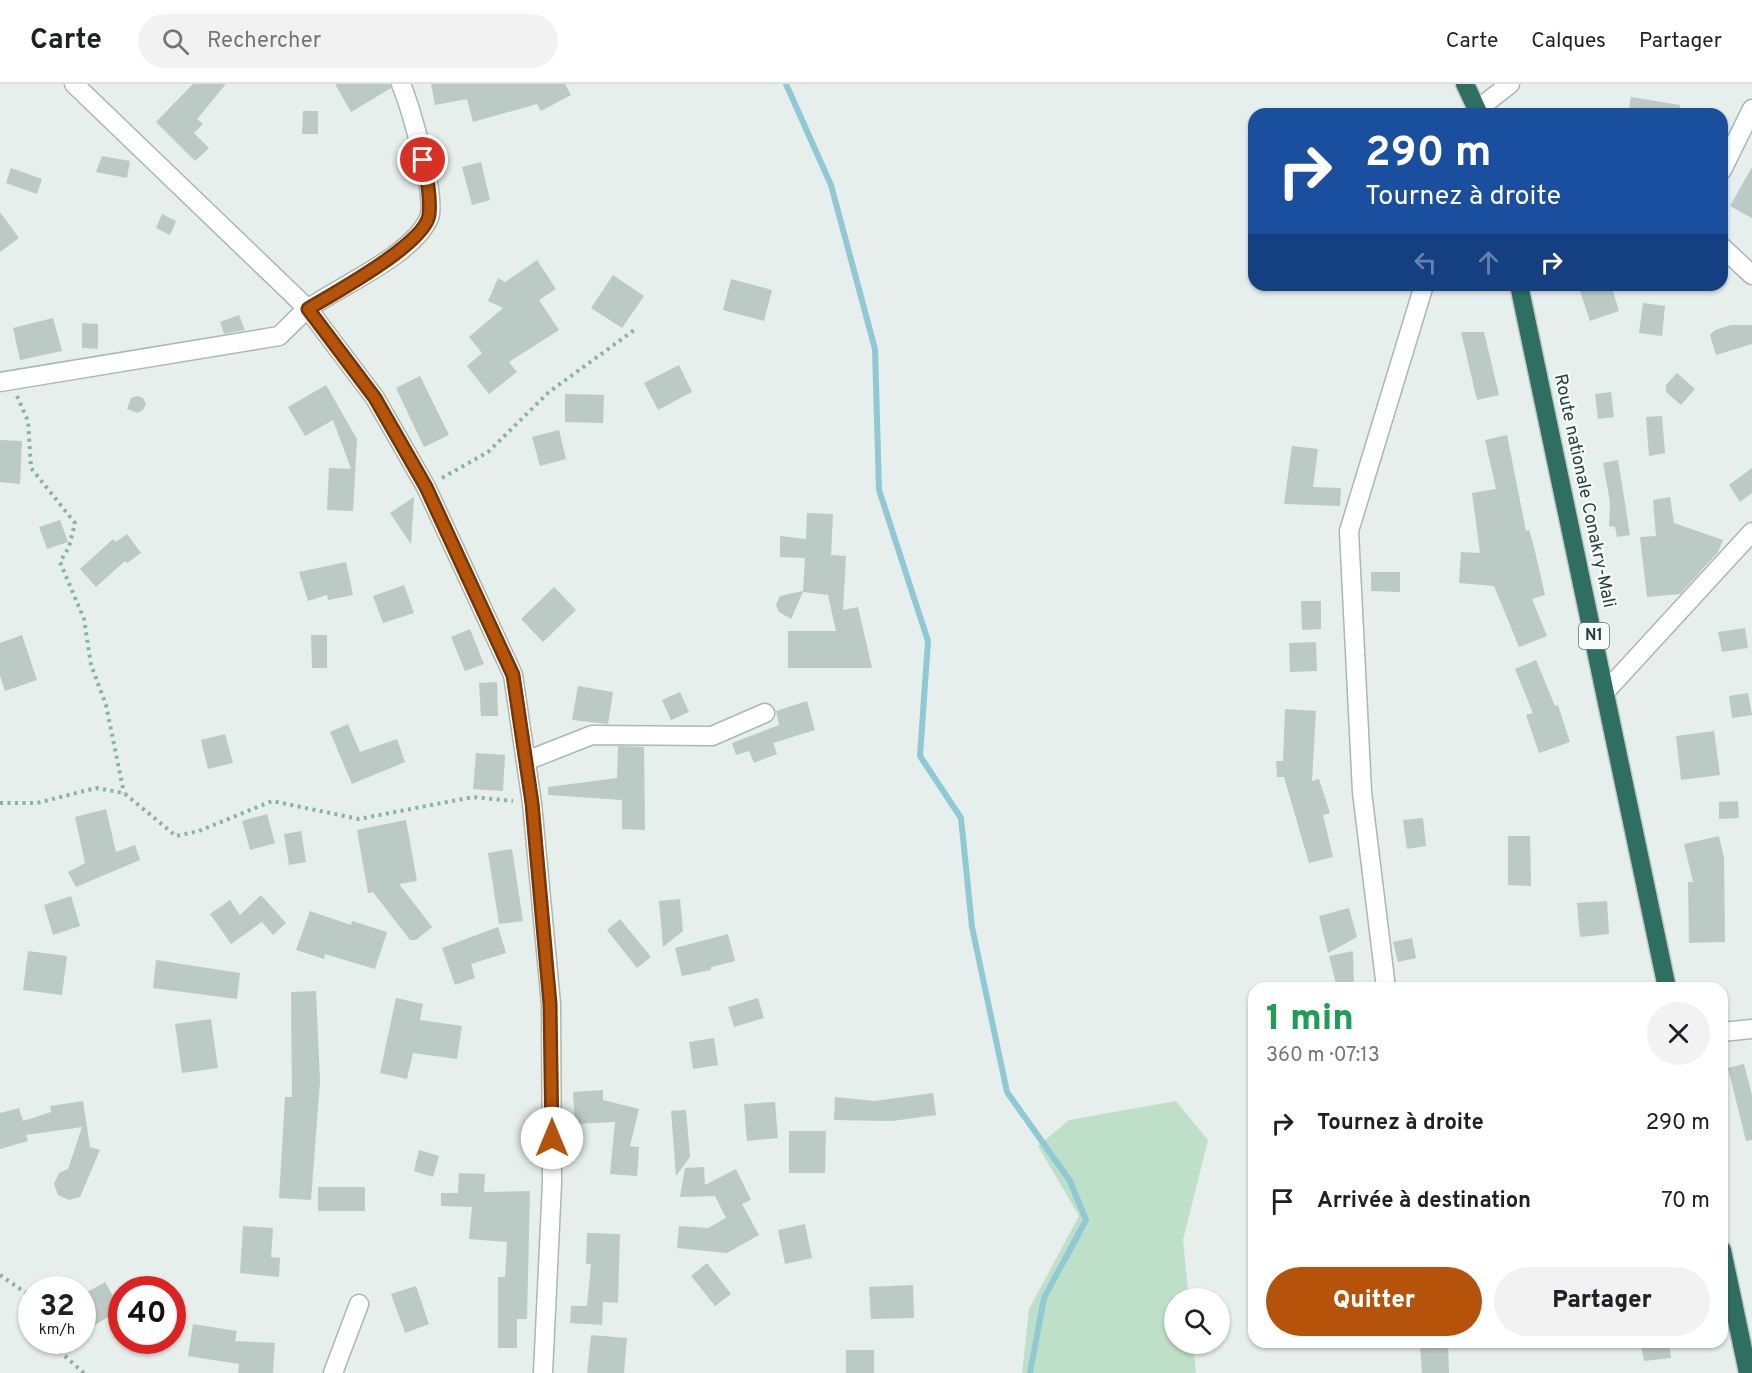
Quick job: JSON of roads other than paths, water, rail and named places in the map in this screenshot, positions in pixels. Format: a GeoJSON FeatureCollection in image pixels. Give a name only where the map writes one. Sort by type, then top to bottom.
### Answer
{"type":"FeatureCollection","features":[{"type":"Feature","properties":{"kind":"highway"},"geometry":{"type":"LineString","coordinates":[[1465,84],[1477,108]]}},
{"type":"Feature","properties":{"kind":"highway","name":"Route nationale Conakry-Mali"},"geometry":{"type":"LineString","coordinates":[[1520,291],[1666,982]]}},
{"type":"Feature","properties":{"kind":"highway"},"geometry":{"type":"LineString","coordinates":[[1728,1278],[1748,1373]]}},
{"type":"Feature","properties":{"kind":"street"},"geometry":{"type":"LineString","coordinates":[[74,84],[308,309],[375,398],[426,487],[513,675],[532,803],[550,1004],[552,1183],[543,1373]]}},
{"type":"Feature","properties":{"kind":"street"},"geometry":{"type":"LineString","coordinates":[[5,381],[279,336],[308,309],[406,248],[429,217],[428,180],[408,100],[401,84]]}},
{"type":"Feature","properties":{"kind":"street"},"geometry":{"type":"LineString","coordinates":[[1485,108],[1510,84]]}},
{"type":"Feature","properties":{"kind":"street"},"geometry":{"type":"LineString","coordinates":[[1728,158],[1752,109]]}},
{"type":"Feature","properties":{"kind":"street"},"geometry":{"type":"LineString","coordinates":[[1728,253],[1752,275]]}},
{"type":"Feature","properties":{"kind":"street"},"geometry":{"type":"LineString","coordinates":[[1385,982],[1362,792],[1349,531],[1422,291]]}},
{"type":"Feature","properties":{"kind":"street"},"geometry":{"type":"LineString","coordinates":[[1606,691],[1752,532]]}},
{"type":"Feature","properties":{"kind":"street"},"geometry":{"type":"LineString","coordinates":[[526,761],[592,735],[712,736],[765,712]]}},
{"type":"Feature","properties":{"kind":"street"},"geometry":{"type":"LineString","coordinates":[[1728,1031],[1752,1029]]}},
{"type":"Feature","properties":{"kind":"street"},"geometry":{"type":"LineString","coordinates":[[333,1373],[359,1304]]}},
{"type":"Feature","properties":{"kind":"waterway"},"geometry":{"type":"LineString","coordinates":[[786,84],[831,185],[875,349],[879,490],[928,641],[920,756],[961,818],[972,927],[1007,1092],[1070,1181],[1086,1220],[1044,1298],[1030,1373]]}}]}
